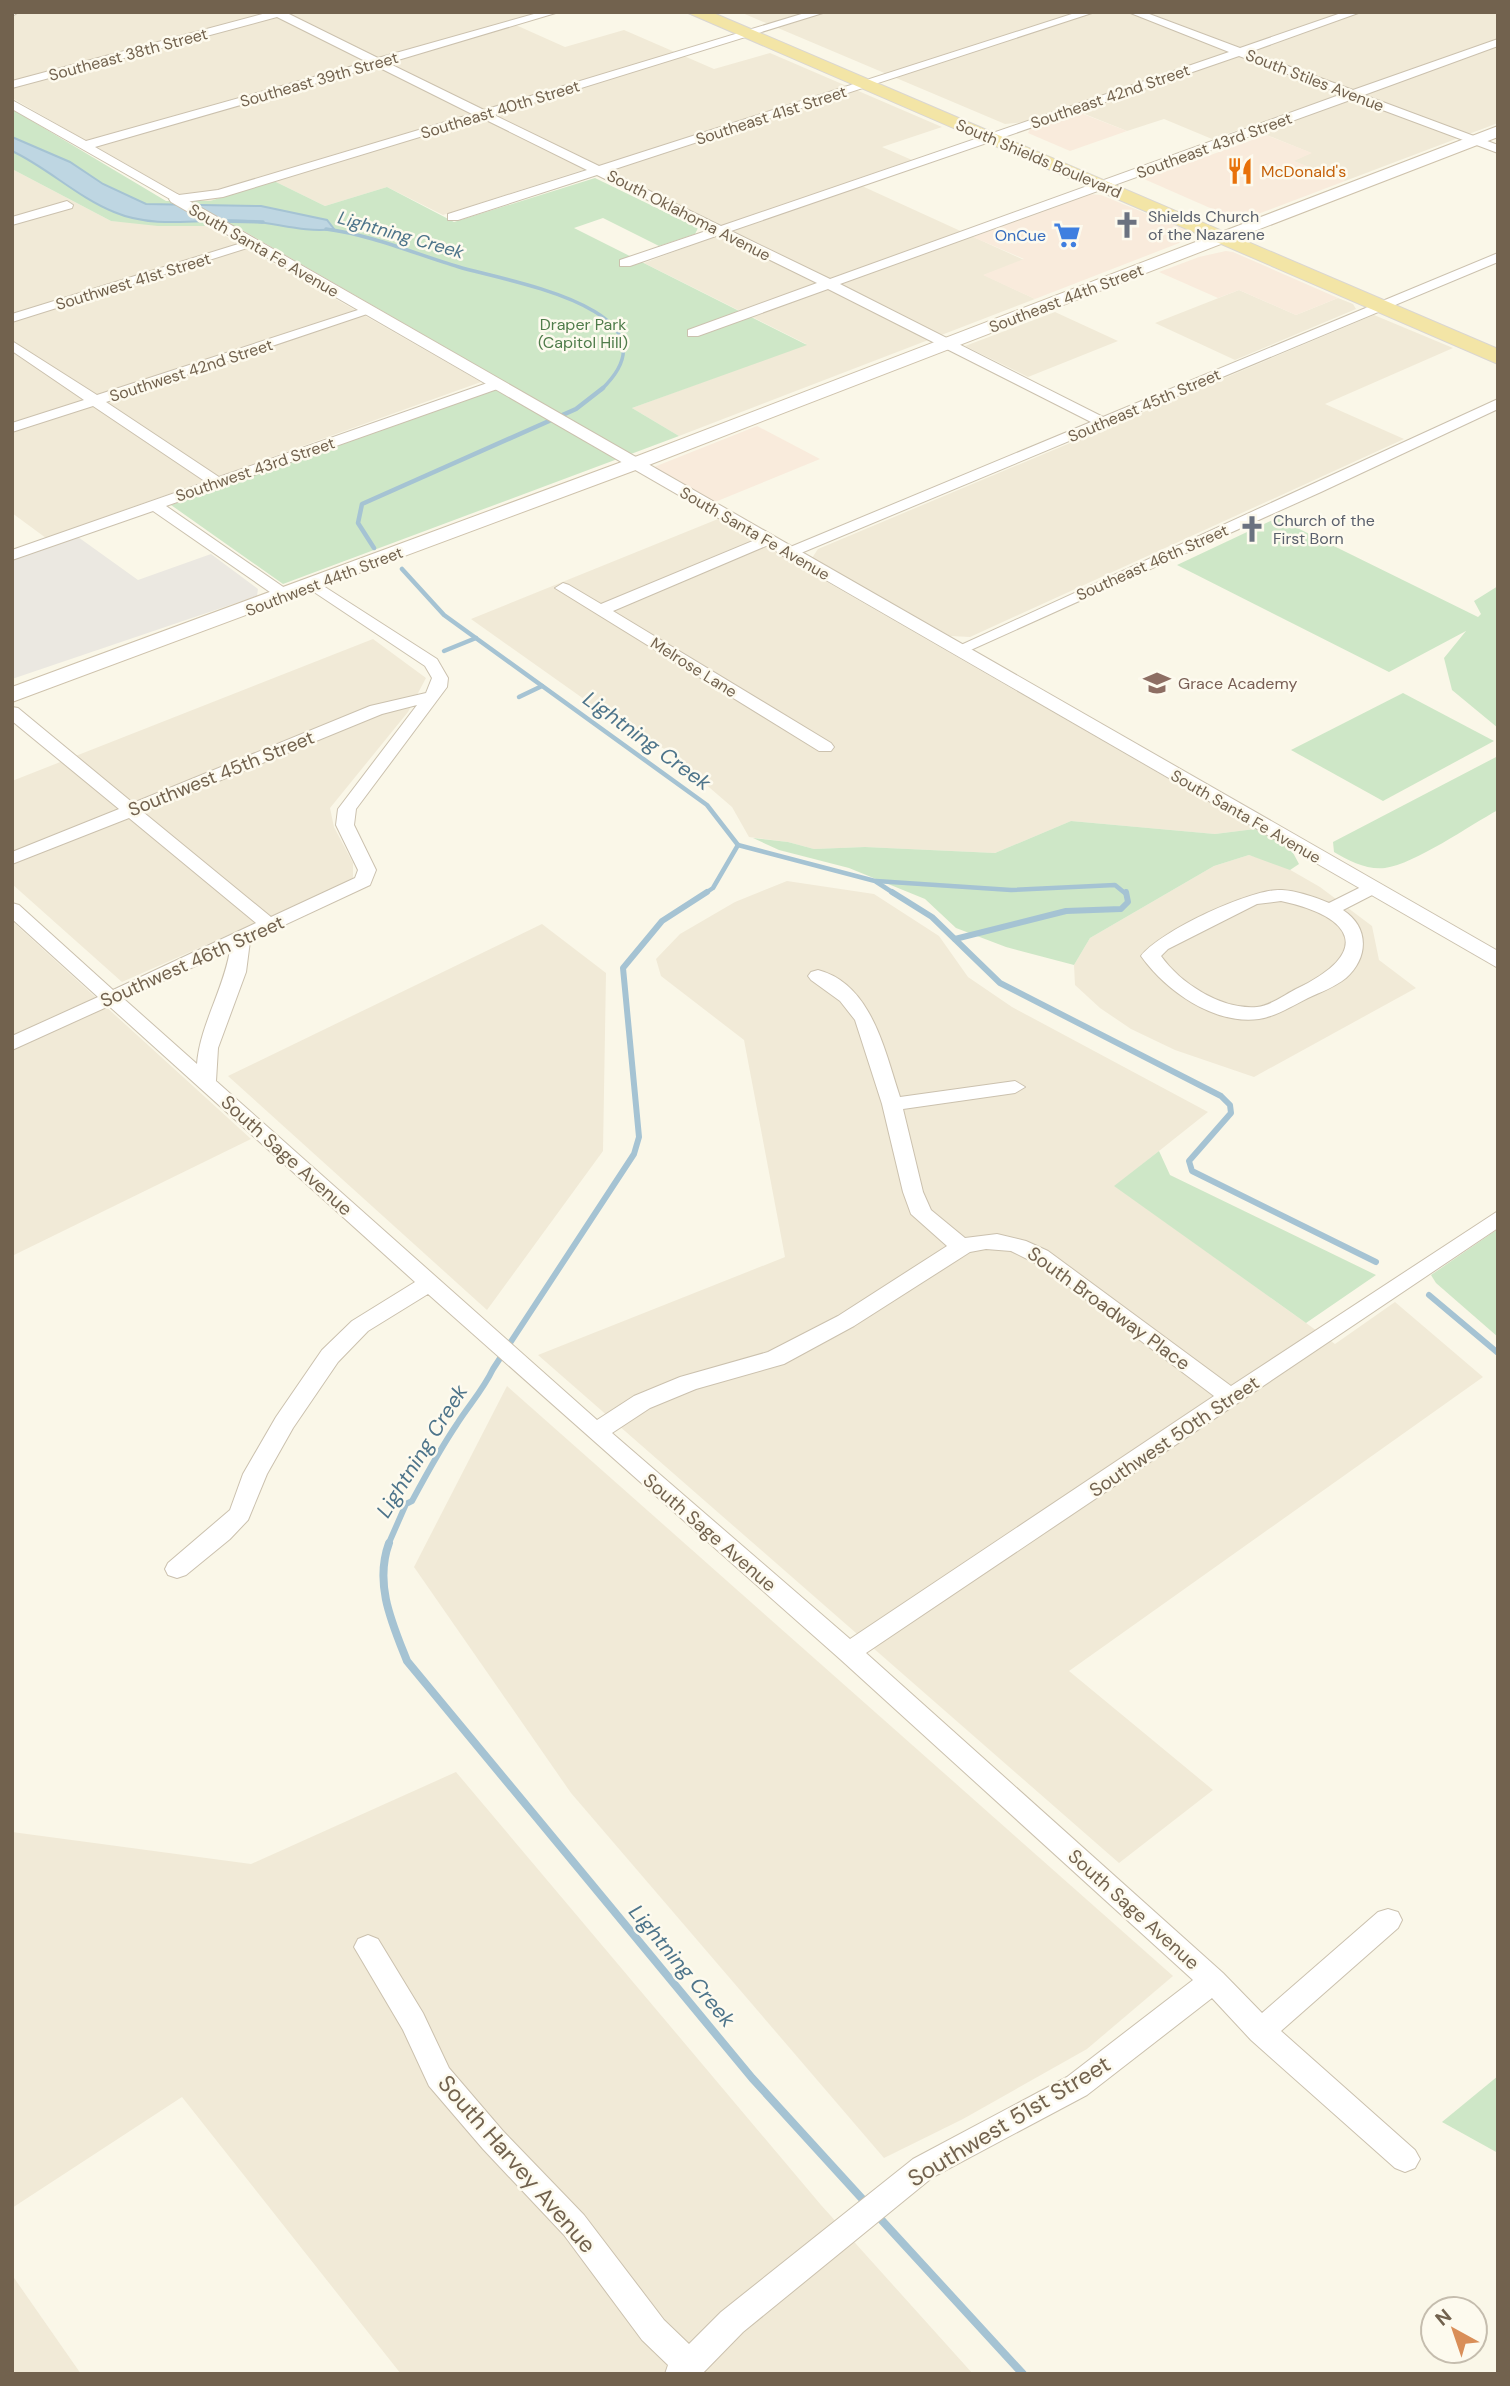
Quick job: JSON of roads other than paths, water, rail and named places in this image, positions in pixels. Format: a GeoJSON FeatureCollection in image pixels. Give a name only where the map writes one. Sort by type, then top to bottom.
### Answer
{"type":"FeatureCollection","features":[{"type":"Feature","properties":{"kind":"main road","name":"South Shields Boulevard"},"geometry":{"type":"LineString","coordinates":[[695,12],[755,32],[1111,182],[1390,302],[1498,357]]}},
{"type":"Feature","properties":{"kind":"main road","name":"South Shields Boulevard"},"geometry":{"type":"LineString","coordinates":[[722,12],[755,32]]}},
{"type":"Feature","properties":{"kind":"main road","name":"Southeast 44th Street"},"geometry":{"type":"LineString","coordinates":[[634,464],[1498,131]]}},
{"type":"Feature","properties":{"kind":"main road","name":"South Shields Boulevard"},"geometry":{"type":"LineString","coordinates":[[1390,302],[1498,340]]}},
{"type":"Feature","properties":{"kind":"main road","name":"Southwest 44th Street"},"geometry":{"type":"LineString","coordinates":[[12,695],[286,596],[634,464]]}},
{"type":"Feature","properties":{"kind":"street","name":"Southeast 39th Street"},"geometry":{"type":"LineString","coordinates":[[83,146],[554,12]]}},
{"type":"Feature","properties":{"kind":"street","name":"Southeast 40th Street"},"geometry":{"type":"LineString","coordinates":[[177,200],[219,194],[821,12]]}},
{"type":"Feature","properties":{"kind":"street","name":"Southeast 41st Street"},"geometry":{"type":"LineString","coordinates":[[453,217],[1090,12]]}},
{"type":"Feature","properties":{"kind":"street","name":"South Stiles Avenue"},"geometry":{"type":"LineString","coordinates":[[1133,12],[1498,149]]}},
{"type":"Feature","properties":{"kind":"street","name":"Southeast 42nd Street"},"geometry":{"type":"LineString","coordinates":[[625,263],[1356,12]]}},
{"type":"Feature","properties":{"kind":"street","name":"South Oklahoma Avenue"},"geometry":{"type":"LineString","coordinates":[[279,13],[481,115],[830,284],[1102,422]]}},
{"type":"Feature","properties":{"kind":"street","name":"Southeast 38th Street"},"geometry":{"type":"LineString","coordinates":[[12,85],[279,13]]}},
{"type":"Feature","properties":{"kind":"street","name":"Southeast 43rd Street"},"geometry":{"type":"LineString","coordinates":[[693,333],[1498,42]]}},
{"type":"Feature","properties":{"kind":"street","name":"South Santa Fe Avenue"},"geometry":{"type":"LineString","coordinates":[[12,104],[1498,961]]}},
{"type":"Feature","properties":{"kind":"street"},"geometry":{"type":"LineString","coordinates":[[12,221],[67,205]]}},
{"type":"Feature","properties":{"kind":"street","name":"Southwest 41st Street"},"geometry":{"type":"LineString","coordinates":[[12,318],[253,244]]}},
{"type":"Feature","properties":{"kind":"street","name":"Southeast 45th Street"},"geometry":{"type":"LineString","coordinates":[[789,553],[1498,257]]}},
{"type":"Feature","properties":{"kind":"street","name":"Southwest 42nd Street"},"geometry":{"type":"LineString","coordinates":[[12,428],[369,311]]}},
{"type":"Feature","properties":{"kind":"street"},"geometry":{"type":"LineString","coordinates":[[12,345],[216,482]]}},
{"type":"Feature","properties":{"kind":"street","name":"Southwest 43rd Street"},"geometry":{"type":"LineString","coordinates":[[12,555],[498,384]]}},
{"type":"Feature","properties":{"kind":"street","name":"Southeast 46th Street"},"geometry":{"type":"LineString","coordinates":[[958,650],[1316,489],[1498,403]]}},
{"type":"Feature","properties":{"kind":"street"},"geometry":{"type":"LineString","coordinates":[[155,505],[286,596]]}},
{"type":"Feature","properties":{"kind":"street"},"geometry":{"type":"LineString","coordinates":[[602,610],[767,540]]}},
{"type":"Feature","properties":{"kind":"street"},"geometry":{"type":"LineString","coordinates":[[314,585],[431,663],[440,678],[433,695]]}},
{"type":"Feature","properties":{"kind":"street","name":"Melrose Lane"},"geometry":{"type":"LineString","coordinates":[[563,588],[825,747]]}},
{"type":"Feature","properties":{"kind":"street","name":"Southwest 45th Street"},"geometry":{"type":"LineString","coordinates":[[12,859],[383,707],[433,695]]}},
{"type":"Feature","properties":{"kind":"street","name":"Southwest 46th Street"},"geometry":{"type":"LineString","coordinates":[[12,1044],[347,891],[363,881],[367,874],[345,825],[347,809],[433,695]]}},
{"type":"Feature","properties":{"kind":"street"},"geometry":{"type":"LineString","coordinates":[[12,712],[271,926]]}},
{"type":"Feature","properties":{"kind":"street"},"geometry":{"type":"LineString","coordinates":[[1330,910],[1353,929],[1356,943],[1349,961],[1337,975],[1257,1014],[1230,1010],[1204,1000],[1157,967],[1151,956],[1161,945],[1252,899],[1281,895],[1330,910],[1371,888]]}},
{"type":"Feature","properties":{"kind":"street","name":"South Sage Avenue"},"geometry":{"type":"LineString","coordinates":[[12,909],[596,1432],[849,1652],[1213,1981],[1261,2031],[1405,2160]]}},
{"type":"Feature","properties":{"kind":"street"},"geometry":{"type":"LineString","coordinates":[[206,1082],[205,1061],[211,1032],[236,972],[242,939]]}},
{"type":"Feature","properties":{"kind":"street"},"geometry":{"type":"LineString","coordinates":[[596,1432],[642,1402],[688,1382],[785,1353],[846,1321],[962,1247],[922,1214],[913,1192],[892,1104],[864,1019],[847,997],[818,976]]}},
{"type":"Feature","properties":{"kind":"street"},"geometry":{"type":"LineString","coordinates":[[892,1104],[1015,1087]]}},
{"type":"Feature","properties":{"kind":"street","name":"Southwest 50th Street"},"geometry":{"type":"LineString","coordinates":[[849,1652],[1232,1398],[1498,1217]]}},
{"type":"Feature","properties":{"kind":"street","name":"South Broadway Place"},"geometry":{"type":"LineString","coordinates":[[962,1247],[981,1240],[1006,1242],[1033,1252],[1232,1398]]}},
{"type":"Feature","properties":{"kind":"street"},"geometry":{"type":"LineString","coordinates":[[177,1569],[222,1533],[240,1514],[261,1464],[284,1423],[330,1356],[360,1326],[429,1283]]}},
{"type":"Feature","properties":{"kind":"street"},"geometry":{"type":"LineString","coordinates":[[1261,2031],[1388,1920]]}},
{"type":"Feature","properties":{"kind":"street","name":"South Harvey Avenue"},"geometry":{"type":"LineString","coordinates":[[368,1947],[412,2022],[439,2077],[493,2140],[574,2225],[685,2369]]}},
{"type":"Feature","properties":{"kind":"street","name":"Southwest 51st Street"},"geometry":{"type":"LineString","coordinates":[[685,2369],[732,2322],[923,2168],[1077,2086],[1213,1981]]}},
{"type":"Feature","properties":{"kind":"water"},"geometry":{"type":"Polygon","coordinates":[[[12,137],[70,162],[103,184],[146,204],[261,206],[327,220],[334,229],[301,229],[231,220],[146,221],[130,217],[100,206],[12,151],[12,137]]]}},
{"type":"Feature","properties":{"kind":"waterway","name":"Lightning Creek"},"geometry":{"type":"LineString","coordinates":[[222,221],[263,222]]}},
{"type":"Feature","properties":{"kind":"waterway","name":"Lightning Creek"},"geometry":{"type":"LineString","coordinates":[[326,229],[377,240],[579,303],[606,319],[621,339],[621,362],[602,389]]}},
{"type":"Feature","properties":{"kind":"waterway","name":"Lightning Creek"},"geometry":{"type":"LineString","coordinates":[[374,548],[358,523],[362,504],[576,409],[602,389]]}},
{"type":"Feature","properties":{"kind":"waterway","name":"Lightning Creek"},"geometry":{"type":"LineString","coordinates":[[402,569],[444,615],[476,638]]}},
{"type":"Feature","properties":{"kind":"waterway"},"geometry":{"type":"LineString","coordinates":[[444,651],[476,638]]}},
{"type":"Feature","properties":{"kind":"waterway","name":"Lightning Creek"},"geometry":{"type":"LineString","coordinates":[[476,638],[707,805],[738,845]]}},
{"type":"Feature","properties":{"kind":"waterway"},"geometry":{"type":"LineString","coordinates":[[519,697],[542,686]]}},
{"type":"Feature","properties":{"kind":"waterway","name":"Lightning Creek"},"geometry":{"type":"LineString","coordinates":[[707,892],[713,888],[738,845]]}},
{"type":"Feature","properties":{"kind":"waterway"},"geometry":{"type":"LineString","coordinates":[[738,845],[875,881],[895,894]]}},
{"type":"Feature","properties":{"kind":"waterway"},"geometry":{"type":"LineString","coordinates":[[876,881],[1011,890],[1115,885],[1126,894]]}},
{"type":"Feature","properties":{"kind":"waterway","name":"Lightning Creek"},"geometry":{"type":"LineString","coordinates":[[388,1545],[406,1504],[412,1501],[451,1433],[634,1154],[639,1137],[623,968],[662,921],[707,892]]}},
{"type":"Feature","properties":{"kind":"waterway"},"geometry":{"type":"LineString","coordinates":[[892,892],[932,917],[1000,983],[1221,1096],[1230,1105],[1231,1113],[1189,1161],[1192,1171],[1376,1262]]}},
{"type":"Feature","properties":{"kind":"waterway"},"geometry":{"type":"LineString","coordinates":[[955,939],[1066,911],[1121,909],[1128,902],[1126,892]]}},
{"type":"Feature","properties":{"kind":"waterway"},"geometry":{"type":"LineString","coordinates":[[1429,1295],[1498,1353]]}},
{"type":"Feature","properties":{"kind":"waterway","name":"Lightning Creek"},"geometry":{"type":"LineString","coordinates":[[389,1543],[383,1573],[384,1588],[391,1618],[407,1661],[752,2078],[866,2203]]}},
{"type":"Feature","properties":{"kind":"waterway","name":"Lightning Creek"},"geometry":{"type":"LineString","coordinates":[[876,2214],[1023,2374]]}},
{"type":"Feature","properties":{"kind":"place","name":"McDonald's"},"geometry":{"type":"Point","coordinates":[1240,171]}},
{"type":"Feature","properties":{"kind":"place","name":"Shields Church of the Nazarene"},"geometry":{"type":"Point","coordinates":[1127,225]}},
{"type":"Feature","properties":{"kind":"place","name":"OnCue"},"geometry":{"type":"Point","coordinates":[1067,235]}},
{"type":"Feature","properties":{"kind":"place","name":"Church of the First Born"},"geometry":{"type":"Point","coordinates":[1252,529]}},
{"type":"Feature","properties":{"kind":"place","name":"Grace Academy"},"geometry":{"type":"Point","coordinates":[1157,683]}},
{"type":"Feature","properties":{"kind":"park label","name":"Draper Park (Capitol Hill)"},"geometry":{"type":"Point","coordinates":[583,333]}}]}
